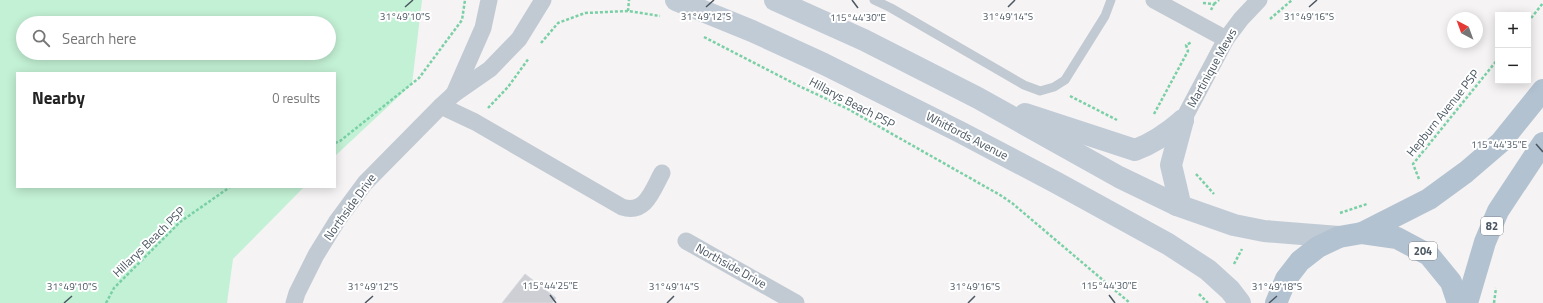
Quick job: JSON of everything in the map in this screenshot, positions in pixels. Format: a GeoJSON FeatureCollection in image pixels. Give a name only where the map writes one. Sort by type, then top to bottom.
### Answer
{"type":"FeatureCollection","features":[{"type":"Feature","properties":{"kind":"main road"},"geometry":{"type":"LineString","coordinates":[[775,0],[864,40],[978,98],[1119,177],[1177,205],[1234,225],[1264,231],[1339,237],[1362,233],[1430,199],[1466,172],[1501,142],[1543,90]]}},
{"type":"Feature","properties":{"kind":"main road","name":"Whitfords Avenue"},"geometry":{"type":"LineString","coordinates":[[671,8],[752,31],[824,64],[960,132],[1168,244],[1208,270],[1240,303]]}},
{"type":"Feature","properties":{"kind":"main road"},"geometry":{"type":"LineString","coordinates":[[978,98],[1135,150],[1162,137],[1183,120]]}},
{"type":"Feature","properties":{"kind":"main road"},"geometry":{"type":"LineString","coordinates":[[1177,205],[1180,199],[1171,165],[1183,120]]}},
{"type":"Feature","properties":{"kind":"main road","name":"82"},"geometry":{"type":"LineString","coordinates":[[1466,303],[1485,242],[1498,211],[1543,143]]}},
{"type":"Feature","properties":{"kind":"main road","name":"204"},"geometry":{"type":"LineString","coordinates":[[1362,233],[1397,238],[1429,254],[1452,282],[1458,303]]}},
{"type":"Feature","properties":{"kind":"main road"},"geometry":{"type":"LineString","coordinates":[[1276,303],[1286,279],[1300,261],[1318,247],[1339,237]]}},
{"type":"Feature","properties":{"kind":"street","name":"Northside Drive"},"geometry":{"type":"LineString","coordinates":[[454,94],[483,28],[489,0]]}},
{"type":"Feature","properties":{"kind":"street","name":"Northside Drive"},"geometry":{"type":"LineString","coordinates":[[294,303],[297,293],[316,255],[337,221],[361,190],[441,106],[454,94],[490,70],[519,39],[543,0]]}},
{"type":"Feature","properties":{"kind":"street"},"geometry":{"type":"LineString","coordinates":[[1154,0],[1226,39]]}},
{"type":"Feature","properties":{"kind":"street","name":"Martinique Mews"},"geometry":{"type":"LineString","coordinates":[[1183,120],[1226,39],[1241,19],[1259,0]]}},
{"type":"Feature","properties":{"kind":"street"},"geometry":{"type":"LineString","coordinates":[[441,106],[475,122],[622,207],[631,210],[648,200],[662,173]]}},
{"type":"Feature","properties":{"kind":"street","name":"Northside Drive"},"geometry":{"type":"LineString","coordinates":[[686,241],[796,303]]}},
{"type":"Feature","properties":{"kind":"lane"},"geometry":{"type":"LineString","coordinates":[[874,0],[891,8],[1024,85],[1040,90],[1054,87],[1065,80],[1105,16],[1112,0]]}},
{"type":"Feature","properties":{"kind":"path"},"geometry":{"type":"LineString","coordinates":[[336,143],[419,78],[462,20],[465,0]]}},
{"type":"Feature","properties":{"kind":"path"},"geometry":{"type":"LineString","coordinates":[[628,11],[629,0]]}},
{"type":"Feature","properties":{"kind":"path"},"geometry":{"type":"LineString","coordinates":[[1152,118],[1188,51],[1186,45],[1197,40],[1214,4],[1219,0]]}},
{"type":"Feature","properties":{"kind":"path"},"geometry":{"type":"LineString","coordinates":[[1268,21],[1292,0]]}},
{"type":"Feature","properties":{"kind":"path"},"geometry":{"type":"LineString","coordinates":[[1198,3],[1214,4]]}},
{"type":"Feature","properties":{"kind":"path"},"geometry":{"type":"LineString","coordinates":[[1531,18],[1543,3]]}},
{"type":"Feature","properties":{"kind":"path"},"geometry":{"type":"LineString","coordinates":[[540,44],[558,23],[585,13],[671,8]]}},
{"type":"Feature","properties":{"kind":"path","name":"Hillarys Beach PSP"},"geometry":{"type":"LineString","coordinates":[[701,36],[848,109],[1000,195],[1018,208],[1130,303]]}},
{"type":"Feature","properties":{"kind":"path"},"geometry":{"type":"LineString","coordinates":[[493,103],[508,87],[531,56]]}},
{"type":"Feature","properties":{"kind":"path","name":"Hepburn Avenue PSP"},"geometry":{"type":"LineString","coordinates":[[1413,184],[1420,181],[1412,164],[1495,63]]}},
{"type":"Feature","properties":{"kind":"path"},"geometry":{"type":"LineString","coordinates":[[1193,170],[1216,196]]}},
{"type":"Feature","properties":{"kind":"path","name":"Hillarys Beach PSP"},"geometry":{"type":"LineString","coordinates":[[106,303],[114,288],[180,222],[229,188]]}},
{"type":"Feature","properties":{"kind":"path"},"geometry":{"type":"LineString","coordinates":[[1338,214],[1371,203]]}},
{"type":"Feature","properties":{"kind":"path"},"geometry":{"type":"LineString","coordinates":[[1207,302],[1230,274],[1253,229]]}},
{"type":"Feature","properties":{"kind":"green space"},"geometry":{"type":"Polygon","coordinates":[[[0,0],[422,0],[412,84],[336,155],[336,72],[16,72],[16,188],[303,188],[233,259],[227,303],[0,303],[0,0]]]}},
{"type":"Feature","properties":{"kind":"building"},"geometry":{"type":"Polygon","coordinates":[[[525,274],[556,298],[552,303],[502,303],[525,274]]]}}]}
